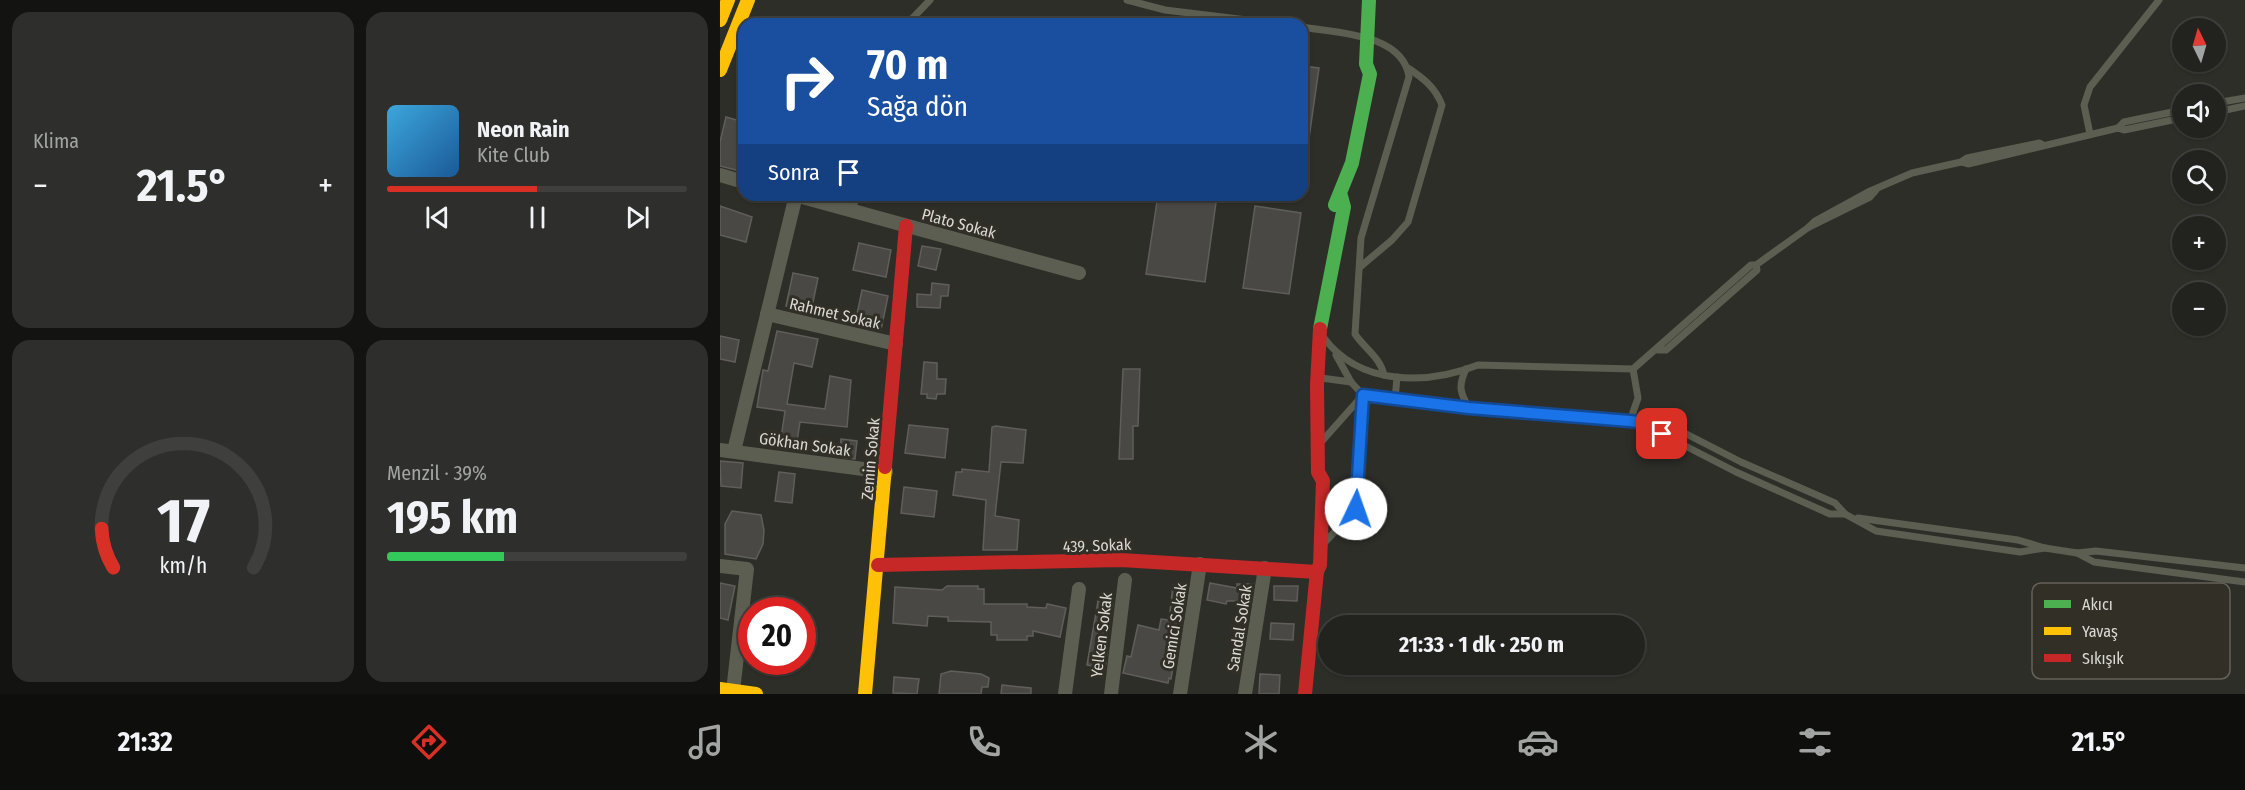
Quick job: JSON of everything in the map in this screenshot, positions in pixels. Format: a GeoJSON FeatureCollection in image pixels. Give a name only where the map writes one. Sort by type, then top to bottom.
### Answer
{"type":"FeatureCollection","features":[{"type":"Feature","properties":{"kind":"main road"},"geometry":{"type":"LineString","coordinates":[[720,20],[728,0]]}},
{"type":"Feature","properties":{"kind":"main road"},"geometry":{"type":"LineString","coordinates":[[741,18],[748,0]]}},
{"type":"Feature","properties":{"kind":"main road"},"geometry":{"type":"LineString","coordinates":[[1305,694],[1321,545],[1323,481],[1318,472],[1318,378],[1321,317],[1326,306],[1344,207],[1341,196],[1346,172],[1352,163],[1370,74],[1366,64],[1370,0]]}},
{"type":"Feature","properties":{"kind":"main road"},"geometry":{"type":"LineString","coordinates":[[720,70],[738,25]]}},
{"type":"Feature","properties":{"kind":"main road","name":"Zemin Sokak"},"geometry":{"type":"LineString","coordinates":[[865,694],[906,226]]}},
{"type":"Feature","properties":{"kind":"main road"},"geometry":{"type":"LineString","coordinates":[[1317,572],[1312,565],[1313,480],[1318,472]]}},
{"type":"Feature","properties":{"kind":"main road","name":"439. Sokak"},"geometry":{"type":"LineString","coordinates":[[878,565],[1121,560],[1317,572]]}},
{"type":"Feature","properties":{"kind":"main road"},"geometry":{"type":"LineString","coordinates":[[727,690],[756,694]]}},
{"type":"Feature","properties":{"kind":"street"},"geometry":{"type":"LineString","coordinates":[[720,175],[738,180]]}},
{"type":"Feature","properties":{"kind":"street","name":"Rahmet Sokak"},"geometry":{"type":"LineString","coordinates":[[734,451],[795,201]]}},
{"type":"Feature","properties":{"kind":"street","name":"Plato Sokak"},"geometry":{"type":"LineString","coordinates":[[820,201],[1079,273]]}},
{"type":"Feature","properties":{"kind":"street","name":"Rahmet Sokak"},"geometry":{"type":"LineString","coordinates":[[767,314],[896,344]]}},
{"type":"Feature","properties":{"kind":"street","name":"Gökhan Sokak"},"geometry":{"type":"LineString","coordinates":[[720,450],[886,472]]}},
{"type":"Feature","properties":{"kind":"street","name":"Gemici Sokak"},"geometry":{"type":"LineString","coordinates":[[1180,694],[1200,564]]}},
{"type":"Feature","properties":{"kind":"street"},"geometry":{"type":"LineString","coordinates":[[720,566],[747,569],[727,690]]}},
{"type":"Feature","properties":{"kind":"street","name":"Sandal Sokak"},"geometry":{"type":"LineString","coordinates":[[1245,694],[1265,568]]}},
{"type":"Feature","properties":{"kind":"street","name":"Yelken Sokak"},"geometry":{"type":"LineString","coordinates":[[1111,694],[1125,580]]}},
{"type":"Feature","properties":{"kind":"street"},"geometry":{"type":"LineString","coordinates":[[1065,694],[1079,589]]}},
{"type":"Feature","properties":{"kind":"lane"},"geometry":{"type":"LineString","coordinates":[[913,18],[930,0]]}},
{"type":"Feature","properties":{"kind":"lane"},"geometry":{"type":"LineString","coordinates":[[1127,0],[1165,10],[1231,18]]}},
{"type":"Feature","properties":{"kind":"lane"},"geometry":{"type":"LineString","coordinates":[[2090,134],[2084,105],[2090,87],[2159,0]]}},
{"type":"Feature","properties":{"kind":"lane"},"geometry":{"type":"LineString","coordinates":[[1308,28],[1383,44],[1407,68],[1424,78],[1437,92],[1442,105],[1408,222],[1392,240],[1360,267]]}},
{"type":"Feature","properties":{"kind":"lane"},"geometry":{"type":"LineString","coordinates":[[1384,375],[1382,363],[1361,344],[1355,334],[1361,238],[1409,77],[1407,68]]}},
{"type":"Feature","properties":{"kind":"lane"},"geometry":{"type":"LineString","coordinates":[[2226,101],[2245,98]]}},
{"type":"Feature","properties":{"kind":"lane"},"geometry":{"type":"LineString","coordinates":[[2226,110],[2245,106]]}},
{"type":"Feature","properties":{"kind":"lane"},"geometry":{"type":"LineString","coordinates":[[2118,128],[2124,122],[2172,112]]}},
{"type":"Feature","properties":{"kind":"lane"},"geometry":{"type":"LineString","coordinates":[[1331,348],[1346,361],[1384,375],[1397,377],[1438,377],[1478,364],[1633,369],[1658,350],[1666,350],[1757,270],[1756,264],[1809,227],[1819,225],[1870,197],[1876,190],[1912,173],[1961,162],[1968,164],[2039,148],[2043,144],[2118,128],[2124,130],[2172,120]]}},
{"type":"Feature","properties":{"kind":"lane"},"geometry":{"type":"LineString","coordinates":[[853,209],[855,201]]}},
{"type":"Feature","properties":{"kind":"lane"},"geometry":{"type":"LineString","coordinates":[[1320,333],[1351,382],[1363,395],[1469,408],[1650,424],[1665,423],[1741,462],[1835,503],[1845,514]]}},
{"type":"Feature","properties":{"kind":"lane"},"geometry":{"type":"LineString","coordinates":[[1466,369],[1460,382],[1461,394],[1469,408]]}},
{"type":"Feature","properties":{"kind":"lane"},"geometry":{"type":"LineString","coordinates":[[1630,421],[1638,398],[1633,369]]}},
{"type":"Feature","properties":{"kind":"lane"},"geometry":{"type":"LineString","coordinates":[[1395,400],[1397,377]]}},
{"type":"Feature","properties":{"kind":"lane"},"geometry":{"type":"LineString","coordinates":[[1318,378],[1351,382]]}},
{"type":"Feature","properties":{"kind":"lane"},"geometry":{"type":"LineString","coordinates":[[1318,445],[1363,395]]}},
{"type":"Feature","properties":{"kind":"lane"},"geometry":{"type":"LineString","coordinates":[[1321,545],[1356,509],[1363,395]]}},
{"type":"Feature","properties":{"kind":"lane"},"geometry":{"type":"LineString","coordinates":[[1650,424],[1662,434],[1736,472],[1830,514],[1845,514],[1855,518],[1876,531],[2020,552],[2044,548]]}},
{"type":"Feature","properties":{"kind":"lane"},"geometry":{"type":"LineString","coordinates":[[1855,518],[2018,540],[2044,548],[2077,553],[2096,551],[2245,568]]}},
{"type":"Feature","properties":{"kind":"lane"},"geometry":{"type":"LineString","coordinates":[[2077,553],[2094,562],[2245,582]]}},
{"type":"Feature","properties":{"kind":"building"},"geometry":{"type":"Polygon","coordinates":[[[1308,67],[1319,68],[1308,145],[1308,67]]]}},
{"type":"Feature","properties":{"kind":"building"},"geometry":{"type":"Polygon","coordinates":[[[726,117],[738,120],[738,170],[720,166],[720,142],[726,117]]]}},
{"type":"Feature","properties":{"kind":"building"},"geometry":{"type":"Polygon","coordinates":[[[1157,201],[1216,201],[1205,282],[1146,274],[1157,201]]]}},
{"type":"Feature","properties":{"kind":"building"},"geometry":{"type":"Polygon","coordinates":[[[720,206],[752,217],[746,242],[720,235],[720,206]]]}},
{"type":"Feature","properties":{"kind":"building"},"geometry":{"type":"Polygon","coordinates":[[[1255,206],[1301,213],[1289,294],[1243,288],[1255,206]]]}},
{"type":"Feature","properties":{"kind":"building"},"geometry":{"type":"Polygon","coordinates":[[[859,243],[891,250],[886,277],[853,270],[859,243]]]}},
{"type":"Feature","properties":{"kind":"building"},"geometry":{"type":"Polygon","coordinates":[[[922,246],[941,249],[936,270],[918,266],[922,246]]]}},
{"type":"Feature","properties":{"kind":"building"},"geometry":{"type":"Polygon","coordinates":[[[793,273],[818,278],[811,312],[786,306],[793,273]]]}},
{"type":"Feature","properties":{"kind":"building"},"geometry":{"type":"Polygon","coordinates":[[[932,283],[949,285],[948,296],[941,296],[940,308],[917,307],[917,294],[931,295],[932,283]]]}},
{"type":"Feature","properties":{"kind":"building"},"geometry":{"type":"Polygon","coordinates":[[[862,290],[888,296],[881,330],[855,324],[862,290]]]}},
{"type":"Feature","properties":{"kind":"building"},"geometry":{"type":"Polygon","coordinates":[[[777,331],[818,339],[812,367],[794,363],[787,404],[825,409],[830,376],[851,380],[847,427],[800,422],[796,448],[780,445],[785,411],[757,407],[763,370],[768,371],[777,331]]]}},
{"type":"Feature","properties":{"kind":"building"},"geometry":{"type":"Polygon","coordinates":[[[720,336],[739,340],[735,362],[720,359],[720,336]]]}},
{"type":"Feature","properties":{"kind":"building"},"geometry":{"type":"Polygon","coordinates":[[[924,362],[937,363],[937,379],[946,379],[945,394],[937,394],[936,399],[927,398],[927,394],[921,394],[924,362]]]}},
{"type":"Feature","properties":{"kind":"building"},"geometry":{"type":"Polygon","coordinates":[[[1123,369],[1140,369],[1138,426],[1133,426],[1133,459],[1119,459],[1123,369]]]}},
{"type":"Feature","properties":{"kind":"building"},"geometry":{"type":"Polygon","coordinates":[[[909,425],[948,429],[945,458],[905,453],[909,425]]]}},
{"type":"Feature","properties":{"kind":"building"},"geometry":{"type":"Polygon","coordinates":[[[992,427],[1026,430],[1023,463],[1001,462],[995,516],[1019,520],[1017,550],[983,550],[986,500],[953,495],[956,472],[962,472],[962,469],[989,472],[992,427]]]}},
{"type":"Feature","properties":{"kind":"building"},"geometry":{"type":"Polygon","coordinates":[[[841,439],[857,441],[855,459],[839,457],[841,439]]]}},
{"type":"Feature","properties":{"kind":"building"},"geometry":{"type":"Polygon","coordinates":[[[720,461],[743,463],[741,488],[721,486],[720,461]]]}},
{"type":"Feature","properties":{"kind":"building"},"geometry":{"type":"Polygon","coordinates":[[[779,472],[795,474],[792,503],[775,501],[779,472]]]}},
{"type":"Feature","properties":{"kind":"building"},"geometry":{"type":"Polygon","coordinates":[[[904,487],[937,491],[934,517],[901,513],[904,487]]]}},
{"type":"Feature","properties":{"kind":"building"},"geometry":{"type":"Polygon","coordinates":[[[732,511],[761,515],[764,530],[763,544],[756,559],[725,554],[725,524],[732,511]]]}},
{"type":"Feature","properties":{"kind":"building"},"geometry":{"type":"Polygon","coordinates":[[[720,583],[735,586],[728,620],[720,618],[720,583]]]}},
{"type":"Feature","properties":{"kind":"building"},"geometry":{"type":"Polygon","coordinates":[[[1210,583],[1237,588],[1237,584],[1253,584],[1251,601],[1227,601],[1226,604],[1207,600],[1210,583]]]}},
{"type":"Feature","properties":{"kind":"building"},"geometry":{"type":"Polygon","coordinates":[[[1173,585],[1187,587],[1171,679],[1169,678],[1168,683],[1123,673],[1127,656],[1131,657],[1138,625],[1159,630],[1161,619],[1169,620],[1173,585]]]}},
{"type":"Feature","properties":{"kind":"building"},"geometry":{"type":"Polygon","coordinates":[[[947,586],[978,586],[978,589],[984,589],[984,604],[1027,604],[1027,607],[1046,608],[1047,604],[1066,608],[1060,637],[1033,631],[1033,636],[1027,636],[1027,640],[997,640],[997,635],[991,635],[991,622],[948,621],[948,617],[928,616],[927,626],[893,623],[895,587],[942,590],[947,586]]]}},
{"type":"Feature","properties":{"kind":"building"},"geometry":{"type":"Polygon","coordinates":[[[1274,586],[1298,586],[1297,601],[1274,600],[1274,586]]]}},
{"type":"Feature","properties":{"kind":"building"},"geometry":{"type":"Polygon","coordinates":[[[1098,601],[1113,604],[1104,651],[1107,651],[1105,669],[1087,665],[1098,601]]]}},
{"type":"Feature","properties":{"kind":"building"},"geometry":{"type":"Polygon","coordinates":[[[1271,623],[1294,624],[1293,640],[1270,639],[1271,623]]]}},
{"type":"Feature","properties":{"kind":"building"},"geometry":{"type":"Polygon","coordinates":[[[951,671],[981,674],[989,678],[988,687],[982,687],[981,694],[939,694],[941,674],[951,671]]]}},
{"type":"Feature","properties":{"kind":"building"},"geometry":{"type":"Polygon","coordinates":[[[1260,674],[1280,675],[1279,694],[1259,694],[1260,674]]]}},
{"type":"Feature","properties":{"kind":"building"},"geometry":{"type":"Polygon","coordinates":[[[894,677],[919,679],[917,694],[893,693],[894,677]]]}},
{"type":"Feature","properties":{"kind":"building"},"geometry":{"type":"Polygon","coordinates":[[[1002,685],[1031,688],[1031,694],[1001,694],[1002,685]]]}},
{"type":"Feature","properties":{"kind":"traffic: fast"},"geometry":{"type":"LineString","coordinates":[[1335,205],[1352,163],[1370,74],[1366,64],[1369,0]]}},
{"type":"Feature","properties":{"kind":"traffic: fast"},"geometry":{"type":"LineString","coordinates":[[1320,329],[1344,207],[1341,196]]}},
{"type":"Feature","properties":{"kind":"traffic: slow"},"geometry":{"type":"LineString","coordinates":[[720,20],[728,0]]}},
{"type":"Feature","properties":{"kind":"traffic: slow"},"geometry":{"type":"LineString","coordinates":[[741,18],[748,0]]}},
{"type":"Feature","properties":{"kind":"traffic: slow"},"geometry":{"type":"LineString","coordinates":[[720,70],[738,25]]}},
{"type":"Feature","properties":{"kind":"traffic: slow"},"geometry":{"type":"LineString","coordinates":[[865,694],[885,467]]}},
{"type":"Feature","properties":{"kind":"traffic: slow"},"geometry":{"type":"LineString","coordinates":[[720,689],[756,694]]}},
{"type":"Feature","properties":{"kind":"traffic: jam"},"geometry":{"type":"LineString","coordinates":[[885,467],[906,226]]}},
{"type":"Feature","properties":{"kind":"traffic: jam"},"geometry":{"type":"LineString","coordinates":[[1305,694],[1317,571],[1320,565],[1323,481],[1318,472],[1317,385],[1320,329]]}},
{"type":"Feature","properties":{"kind":"traffic: jam"},"geometry":{"type":"LineString","coordinates":[[878,565],[1121,560],[1317,572]]}},
{"type":"Feature","properties":{"kind":"route"},"geometry":{"type":"LineString","coordinates":[[1356,509],[1363,395],[1469,408],[1630,421],[1650,424],[1662,434]]}}]}
